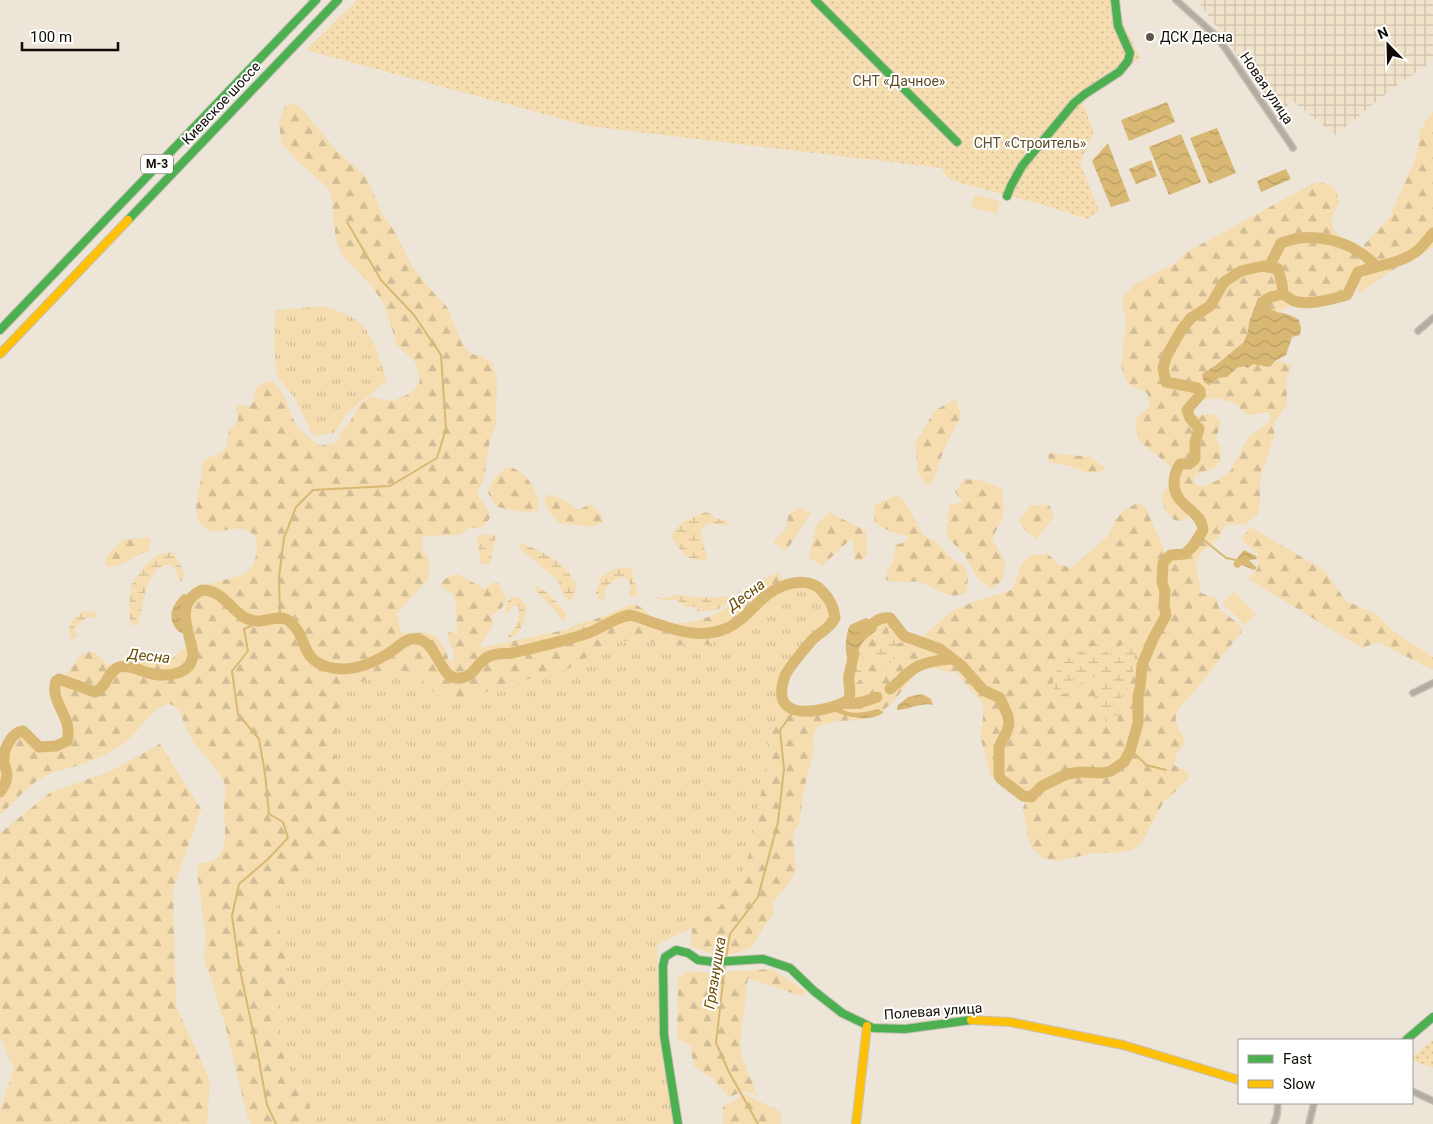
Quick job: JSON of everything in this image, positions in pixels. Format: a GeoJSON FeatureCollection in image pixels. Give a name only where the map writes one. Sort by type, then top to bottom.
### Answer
{"type":"FeatureCollection","features":[{"type":"Feature","properties":{"kind":"main road","name":"Киевское шоссе"},"geometry":{"type":"LineString","coordinates":[[0,330],[316,0]]}},
{"type":"Feature","properties":{"kind":"main road","name":"Киевское шоссе"},"geometry":{"type":"LineString","coordinates":[[0,354],[338,0]]}},
{"type":"Feature","properties":{"kind":"main road"},"geometry":{"type":"LineString","coordinates":[[814,0],[957,142]]}},
{"type":"Feature","properties":{"kind":"main road"},"geometry":{"type":"LineString","coordinates":[[1007,196],[1013,178],[1077,100],[1128,62],[1130,56],[1118,26],[1115,0]]}},
{"type":"Feature","properties":{"kind":"main road","name":"Полевая улица"},"geometry":{"type":"LineString","coordinates":[[678,1124],[664,1034],[663,966],[666,957],[676,950],[688,953],[698,960],[714,962],[763,959],[790,968],[814,991],[842,1013],[874,1028],[905,1029],[977,1019],[1010,1022],[1123,1046],[1238,1080]]}},
{"type":"Feature","properties":{"kind":"main road"},"geometry":{"type":"LineString","coordinates":[[1407,1039],[1433,1017]]}},
{"type":"Feature","properties":{"kind":"main road"},"geometry":{"type":"LineString","coordinates":[[856,1124],[867,1026]]}},
{"type":"Feature","properties":{"kind":"street","name":"Новая улица"},"geometry":{"type":"LineString","coordinates":[[1176,0],[1202,23],[1225,48],[1293,148]]}},
{"type":"Feature","properties":{"kind":"street"},"geometry":{"type":"LineString","coordinates":[[1418,331],[1433,318]]}},
{"type":"Feature","properties":{"kind":"street"},"geometry":{"type":"LineString","coordinates":[[1413,693],[1433,683]]}},
{"type":"Feature","properties":{"kind":"street"},"geometry":{"type":"LineString","coordinates":[[1413,1091],[1433,1101]]}},
{"type":"Feature","properties":{"kind":"street"},"geometry":{"type":"LineString","coordinates":[[1274,1124],[1278,1104]]}},
{"type":"Feature","properties":{"kind":"street"},"geometry":{"type":"LineString","coordinates":[[1309,1124],[1314,1104]]}},
{"type":"Feature","properties":{"kind":"shaded area"},"geometry":{"type":"Polygon","coordinates":[[[1197,0],[1433,0],[1433,58],[1335,135],[1293,101],[1279,113],[1197,0]]]}},
{"type":"Feature","properties":{"kind":"green space","name":"СНТ «Дачное»"},"geometry":{"type":"Polygon","coordinates":[[[357,0],[1112,0],[1140,58],[1081,100],[1094,131],[1080,163],[1099,211],[1087,219],[1040,204],[950,180],[941,168],[588,126],[306,50],[357,0]]]}},
{"type":"Feature","properties":{"kind":"green space"},"geometry":{"type":"Polygon","coordinates":[[[297,105],[302,109],[336,150],[363,174],[383,215],[395,232],[412,266],[447,307],[463,346],[471,354],[482,356],[492,363],[497,380],[496,424],[490,440],[484,479],[477,493],[489,511],[490,518],[484,526],[469,528],[460,535],[423,536],[422,549],[430,561],[428,579],[398,612],[401,631],[404,634],[422,633],[434,635],[442,644],[449,660],[453,662],[454,658],[448,633],[452,631],[458,635],[455,601],[452,593],[441,586],[445,579],[457,574],[485,589],[494,582],[498,583],[506,598],[504,605],[492,615],[491,619],[494,622],[480,648],[565,630],[633,604],[660,622],[677,623],[699,620],[727,607],[761,581],[778,573],[781,575],[782,583],[759,596],[751,604],[743,617],[728,624],[712,644],[692,643],[676,645],[640,641],[614,641],[566,670],[539,675],[519,683],[497,687],[463,701],[442,698],[429,688],[419,676],[414,673],[398,670],[354,684],[341,695],[336,719],[335,755],[341,778],[338,792],[344,822],[342,838],[334,846],[323,850],[305,872],[286,885],[279,894],[274,916],[285,948],[287,982],[277,1008],[278,1036],[286,1064],[309,1100],[312,1124],[251,1124],[247,1116],[224,1020],[219,1010],[216,993],[204,959],[205,929],[197,874],[200,863],[210,862],[217,858],[224,845],[225,787],[217,770],[194,743],[179,711],[172,705],[163,706],[152,714],[122,745],[98,758],[40,778],[0,814],[0,747],[23,731],[40,747],[59,746],[68,740],[69,731],[56,697],[55,687],[59,679],[63,679],[80,656],[90,651],[108,665],[129,659],[148,662],[159,659],[164,662],[170,661],[186,646],[192,645],[186,620],[187,604],[191,597],[197,592],[206,590],[208,585],[240,576],[251,567],[257,548],[256,539],[253,535],[249,531],[242,529],[211,531],[199,522],[196,508],[203,461],[219,454],[226,448],[229,431],[237,423],[238,419],[236,407],[241,404],[251,405],[254,400],[255,389],[263,383],[273,381],[282,392],[298,427],[320,446],[335,443],[339,439],[342,430],[350,422],[358,407],[367,399],[371,397],[391,401],[411,393],[419,384],[420,379],[415,362],[397,345],[384,304],[371,285],[342,255],[336,240],[331,195],[326,186],[298,162],[281,142],[279,122],[285,106],[297,105]]]}},
{"type":"Feature","properties":{"kind":"green space"},"geometry":{"type":"Polygon","coordinates":[[[1433,111],[1433,247],[1386,274],[1358,294],[1364,245],[1389,218],[1417,155],[1420,130],[1433,111]]]}},
{"type":"Feature","properties":{"kind":"green space"},"geometry":{"type":"Polygon","coordinates":[[[1320,182],[1334,187],[1340,202],[1332,218],[1333,229],[1342,237],[1358,244],[1361,257],[1360,263],[1356,277],[1347,295],[1320,301],[1294,301],[1294,303],[1279,312],[1270,307],[1265,299],[1258,298],[1249,321],[1244,342],[1202,374],[1209,385],[1219,378],[1227,377],[1237,368],[1253,364],[1270,367],[1277,361],[1293,365],[1286,377],[1287,404],[1274,423],[1274,436],[1260,479],[1258,514],[1246,524],[1226,525],[1218,538],[1200,554],[1196,564],[1201,593],[1216,598],[1220,609],[1238,623],[1241,633],[1177,712],[1176,724],[1183,736],[1184,742],[1176,755],[1174,765],[1188,772],[1187,780],[1163,803],[1141,844],[1132,850],[1114,853],[1095,853],[1057,861],[1043,858],[1033,849],[1028,838],[1023,808],[1027,797],[1020,794],[999,776],[991,776],[980,736],[983,705],[956,671],[949,673],[932,667],[919,670],[892,703],[877,715],[861,720],[836,721],[817,727],[813,736],[814,749],[804,790],[799,824],[793,834],[796,870],[790,882],[772,903],[774,914],[752,947],[737,953],[715,955],[691,946],[692,929],[721,905],[743,871],[751,848],[773,727],[788,707],[802,711],[818,711],[835,707],[848,700],[851,692],[849,675],[852,668],[854,644],[873,623],[882,617],[890,618],[904,636],[918,641],[952,611],[978,600],[1012,590],[1022,563],[1031,555],[1048,554],[1058,564],[1071,568],[1108,536],[1115,521],[1123,511],[1137,503],[1145,506],[1167,557],[1185,554],[1193,546],[1203,530],[1199,518],[1179,499],[1174,488],[1176,471],[1138,440],[1135,419],[1150,407],[1147,393],[1128,384],[1121,367],[1126,320],[1122,298],[1134,285],[1179,261],[1187,252],[1312,184],[1320,182]],[[1218,398],[1195,401],[1187,410],[1190,418],[1211,414],[1221,422],[1216,439],[1220,446],[1221,460],[1215,468],[1195,475],[1193,482],[1201,487],[1216,481],[1231,470],[1249,436],[1267,424],[1271,417],[1268,412],[1249,415],[1242,411],[1237,404],[1218,398]]]}},
{"type":"Feature","properties":{"kind":"green space"},"geometry":{"type":"Polygon","coordinates":[[[975,195],[1000,201],[997,214],[971,207],[975,195]]]}},
{"type":"Feature","properties":{"kind":"green space"},"geometry":{"type":"Polygon","coordinates":[[[326,306],[351,317],[364,327],[374,345],[387,381],[348,412],[334,433],[313,436],[295,398],[277,376],[274,347],[275,310],[326,306]]]}},
{"type":"Feature","properties":{"kind":"green space"},"geometry":{"type":"Polygon","coordinates":[[[956,399],[961,416],[944,449],[934,479],[928,487],[918,473],[915,443],[935,410],[956,399]]]}},
{"type":"Feature","properties":{"kind":"green space"},"geometry":{"type":"Polygon","coordinates":[[[1048,453],[1091,457],[1107,470],[1090,473],[1063,464],[1049,462],[1048,453]]]}},
{"type":"Feature","properties":{"kind":"green space"},"geometry":{"type":"Polygon","coordinates":[[[508,467],[520,472],[531,483],[537,498],[537,511],[522,512],[497,507],[488,493],[489,489],[495,478],[508,467]]]}},
{"type":"Feature","properties":{"kind":"green space"},"geometry":{"type":"Polygon","coordinates":[[[964,479],[984,481],[1002,489],[1004,515],[992,539],[1005,561],[1003,580],[991,589],[976,576],[964,554],[946,536],[949,505],[963,502],[955,492],[964,479]]]}},
{"type":"Feature","properties":{"kind":"green space"},"geometry":{"type":"Polygon","coordinates":[[[1165,489],[1171,489],[1178,504],[1187,510],[1187,518],[1182,521],[1174,520],[1165,510],[1161,497],[1165,489]]]}},
{"type":"Feature","properties":{"kind":"green space"},"geometry":{"type":"Polygon","coordinates":[[[548,494],[566,501],[578,510],[591,504],[601,514],[603,522],[593,527],[559,523],[548,510],[544,500],[548,494]]]}},
{"type":"Feature","properties":{"kind":"green space"},"geometry":{"type":"Polygon","coordinates":[[[896,496],[903,499],[924,536],[936,541],[946,553],[964,567],[968,582],[967,592],[955,596],[922,583],[886,580],[896,545],[907,541],[909,537],[891,532],[875,523],[873,511],[876,504],[896,496]]]}},
{"type":"Feature","properties":{"kind":"green space"},"geometry":{"type":"Polygon","coordinates":[[[1031,505],[1049,505],[1054,516],[1037,539],[1026,531],[1019,521],[1031,505]]]}},
{"type":"Feature","properties":{"kind":"green space"},"geometry":{"type":"Polygon","coordinates":[[[799,508],[811,513],[786,551],[773,542],[786,529],[788,515],[799,508]]]}},
{"type":"Feature","properties":{"kind":"green space"},"geometry":{"type":"Polygon","coordinates":[[[705,512],[712,514],[713,518],[726,520],[728,526],[708,523],[701,531],[707,560],[694,560],[681,551],[671,535],[681,523],[705,512]]]}},
{"type":"Feature","properties":{"kind":"green space"},"geometry":{"type":"Polygon","coordinates":[[[829,512],[866,531],[867,554],[862,560],[855,561],[852,538],[822,566],[808,557],[817,525],[829,512]]]}},
{"type":"Feature","properties":{"kind":"green space"},"geometry":{"type":"Polygon","coordinates":[[[1251,527],[1325,571],[1346,601],[1376,614],[1392,630],[1433,657],[1433,670],[1378,642],[1362,648],[1248,579],[1258,568],[1258,554],[1241,539],[1251,527]]]}},
{"type":"Feature","properties":{"kind":"green space"},"geometry":{"type":"Polygon","coordinates":[[[485,534],[496,536],[491,560],[488,565],[481,563],[476,537],[485,534]]]}},
{"type":"Feature","properties":{"kind":"green space"},"geometry":{"type":"Polygon","coordinates":[[[150,537],[149,550],[118,566],[105,567],[107,556],[122,540],[150,537]]]}},
{"type":"Feature","properties":{"kind":"green space"},"geometry":{"type":"Polygon","coordinates":[[[519,543],[544,553],[565,569],[576,584],[574,596],[570,601],[565,597],[556,578],[520,549],[519,543]]]}},
{"type":"Feature","properties":{"kind":"green space"},"geometry":{"type":"Polygon","coordinates":[[[171,552],[177,558],[185,575],[182,581],[179,580],[175,569],[169,564],[157,569],[147,585],[138,625],[132,626],[129,614],[131,585],[146,564],[159,554],[171,552]]]}},
{"type":"Feature","properties":{"kind":"green space"},"geometry":{"type":"Polygon","coordinates":[[[622,567],[631,569],[638,595],[633,598],[629,594],[631,587],[628,580],[624,577],[617,578],[604,589],[605,600],[599,599],[596,593],[601,577],[612,570],[622,567]]]}},
{"type":"Feature","properties":{"kind":"green space"},"geometry":{"type":"Polygon","coordinates":[[[798,582],[812,585],[824,592],[834,610],[835,618],[831,625],[800,654],[783,682],[783,700],[788,707],[773,727],[751,848],[743,871],[721,905],[692,929],[657,945],[660,1039],[675,1124],[312,1124],[309,1100],[286,1064],[278,1036],[277,1009],[287,982],[274,916],[279,894],[286,885],[305,872],[323,850],[334,846],[344,822],[338,792],[340,774],[335,755],[336,719],[341,695],[354,684],[398,670],[414,673],[419,676],[433,692],[476,697],[497,687],[519,683],[539,675],[566,670],[614,641],[640,641],[676,645],[692,643],[702,645],[716,640],[722,631],[743,617],[772,592],[798,582]]]}},
{"type":"Feature","properties":{"kind":"green space"},"geometry":{"type":"Polygon","coordinates":[[[535,585],[549,594],[567,615],[563,621],[537,593],[535,585]]]}},
{"type":"Feature","properties":{"kind":"green space"},"geometry":{"type":"Polygon","coordinates":[[[1234,592],[1256,614],[1245,625],[1222,603],[1234,592]]]}},
{"type":"Feature","properties":{"kind":"green space"},"geometry":{"type":"Polygon","coordinates":[[[676,595],[711,598],[724,596],[731,598],[719,609],[697,612],[697,607],[686,607],[675,599],[666,601],[652,597],[666,598],[676,595]]]}},
{"type":"Feature","properties":{"kind":"green space"},"geometry":{"type":"Polygon","coordinates":[[[512,597],[520,597],[527,607],[521,628],[512,638],[508,637],[516,625],[519,607],[514,605],[508,613],[505,613],[507,602],[512,597]]]}},
{"type":"Feature","properties":{"kind":"green space"},"geometry":{"type":"Polygon","coordinates":[[[84,611],[93,612],[98,615],[94,618],[88,617],[80,623],[75,630],[77,635],[75,639],[71,639],[69,630],[71,622],[84,611]]]}},
{"type":"Feature","properties":{"kind":"green space"},"geometry":{"type":"Polygon","coordinates":[[[889,622],[893,625],[898,635],[915,642],[901,642],[896,645],[892,651],[895,658],[879,668],[871,649],[888,639],[889,632],[887,627],[889,622]]]}},
{"type":"Feature","properties":{"kind":"green space"},"geometry":{"type":"Polygon","coordinates":[[[1127,637],[1137,640],[1132,680],[1120,702],[1117,722],[1100,722],[1093,700],[1104,676],[1086,678],[1073,692],[1054,696],[1053,680],[1060,666],[1065,661],[1099,644],[1107,655],[1117,649],[1127,637]]]}},
{"type":"Feature","properties":{"kind":"green space"},"geometry":{"type":"Polygon","coordinates":[[[859,654],[863,658],[867,676],[863,676],[854,686],[852,674],[859,665],[859,654]]]}},
{"type":"Feature","properties":{"kind":"green space"},"geometry":{"type":"Polygon","coordinates":[[[160,744],[201,809],[173,889],[176,1006],[210,1080],[207,1124],[0,1124],[0,1109],[14,1069],[0,1036],[0,833],[51,792],[111,771],[160,744]]]}},
{"type":"Feature","properties":{"kind":"green space"},"geometry":{"type":"Polygon","coordinates":[[[772,969],[807,992],[801,996],[748,978],[740,1041],[742,1057],[758,1096],[746,1091],[729,1097],[712,1078],[694,1066],[690,1045],[677,1038],[678,979],[688,971],[709,973],[772,969]]]}},
{"type":"Feature","properties":{"kind":"green space"},"geometry":{"type":"Polygon","coordinates":[[[1433,1040],[1433,1068],[1413,1060],[1413,1056],[1433,1040]]]}},
{"type":"Feature","properties":{"kind":"green space"},"geometry":{"type":"Polygon","coordinates":[[[745,1094],[781,1112],[781,1124],[723,1124],[723,1107],[745,1094]]]}},
{"type":"Feature","properties":{"kind":"water"},"geometry":{"type":"Polygon","coordinates":[[[1167,102],[1175,122],[1129,141],[1121,120],[1167,102]]]}},
{"type":"Feature","properties":{"kind":"water"},"geometry":{"type":"Polygon","coordinates":[[[1217,128],[1236,173],[1209,184],[1190,138],[1217,128]]]}},
{"type":"Feature","properties":{"kind":"water"},"geometry":{"type":"Polygon","coordinates":[[[1181,134],[1201,182],[1169,195],[1149,147],[1181,134]]]}},
{"type":"Feature","properties":{"kind":"water"},"geometry":{"type":"Polygon","coordinates":[[[1108,143],[1130,201],[1111,207],[1092,161],[1108,143]]]}},
{"type":"Feature","properties":{"kind":"water"},"geometry":{"type":"Polygon","coordinates":[[[1151,160],[1157,176],[1136,184],[1129,169],[1151,160]]]}},
{"type":"Feature","properties":{"kind":"water"},"geometry":{"type":"Polygon","coordinates":[[[1286,169],[1291,179],[1261,192],[1257,181],[1286,169]]]}},
{"type":"Feature","properties":{"kind":"water"},"geometry":{"type":"Polygon","coordinates":[[[1263,297],[1273,310],[1299,320],[1300,335],[1292,337],[1286,355],[1275,361],[1270,367],[1253,364],[1248,368],[1244,366],[1237,368],[1227,377],[1219,378],[1209,385],[1204,382],[1202,374],[1244,342],[1258,298],[1263,297]]]}},
{"type":"Feature","properties":{"kind":"water"},"geometry":{"type":"Polygon","coordinates":[[[1244,550],[1256,556],[1257,559],[1249,560],[1257,568],[1254,570],[1242,565],[1238,568],[1233,564],[1244,550]]]}},
{"type":"Feature","properties":{"kind":"water"},"geometry":{"type":"Polygon","coordinates":[[[183,594],[192,596],[187,605],[186,614],[188,634],[177,630],[172,618],[174,605],[183,594]]]}},
{"type":"Feature","properties":{"kind":"water"},"geometry":{"type":"Polygon","coordinates":[[[866,618],[875,622],[877,626],[876,631],[866,638],[858,654],[856,666],[852,669],[846,653],[848,630],[850,625],[866,618]]]}},
{"type":"Feature","properties":{"kind":"water"},"geometry":{"type":"Polygon","coordinates":[[[922,694],[931,699],[933,705],[928,704],[897,710],[898,705],[908,697],[922,694]]]}},
{"type":"Feature","properties":{"kind":"water"},"geometry":{"type":"Polygon","coordinates":[[[840,708],[854,713],[878,709],[884,712],[873,717],[860,718],[835,712],[834,709],[840,708]]]}},
{"type":"Feature","properties":{"kind":"waterway"},"geometry":{"type":"LineString","coordinates":[[280,618],[279,577],[284,538],[296,507],[313,490],[390,486],[437,458],[446,429],[441,355],[414,315],[381,280],[347,222]]}},
{"type":"Feature","properties":{"kind":"waterway","name":"Десна"},"geometry":{"type":"LineString","coordinates":[[865,631],[879,619],[890,618],[904,636],[940,649],[961,665],[983,690],[1000,698],[1008,716],[1009,724],[999,747],[999,776],[1023,796],[1031,797],[1042,786],[1067,774],[1080,772],[1103,773],[1111,771],[1124,762],[1130,751],[1138,723],[1138,696],[1142,665],[1166,615],[1164,606],[1165,591],[1162,582],[1163,563],[1171,555],[1185,554],[1193,546],[1203,530],[1198,517],[1178,498],[1174,483],[1174,478],[1180,464],[1189,464],[1195,459],[1195,442],[1199,429],[1190,418],[1187,410],[1200,395],[1200,391],[1197,388],[1166,382],[1163,368],[1167,355],[1182,329],[1191,318],[1210,306],[1224,282],[1241,271],[1263,266],[1278,269],[1283,294],[1294,301],[1307,303],[1320,301],[1347,295],[1358,272],[1411,255],[1433,233]]}},
{"type":"Feature","properties":{"kind":"waterway","name":"Десна"},"geometry":{"type":"LineString","coordinates":[[1269,267],[1281,243],[1293,239],[1306,238],[1332,240],[1344,244],[1367,257],[1376,266]]}},
{"type":"Feature","properties":{"kind":"waterway","name":"Десна"},"geometry":{"type":"LineString","coordinates":[[1261,311],[1265,300],[1283,294]]}},
{"type":"Feature","properties":{"kind":"waterway"},"geometry":{"type":"LineString","coordinates":[[1199,536],[1226,558],[1236,560]]}},
{"type":"Feature","properties":{"kind":"waterway","name":"Десна"},"geometry":{"type":"LineString","coordinates":[[0,792],[7,776],[4,764],[5,753],[8,743],[14,735],[23,731],[39,747],[56,746],[67,741],[67,725],[56,696],[56,681],[59,679],[95,692],[102,687],[112,672],[119,667],[132,667],[153,674],[166,675],[179,673],[189,666],[193,654],[185,619],[186,610],[193,596],[202,590],[211,591],[218,595],[248,619],[260,621],[281,618],[289,621],[295,627],[312,659],[328,667],[345,669],[362,666],[411,639],[420,640],[428,644],[447,673],[453,677],[461,678],[466,677],[482,661],[492,655],[512,653],[567,640],[630,615],[675,630],[687,632],[710,633],[722,630],[735,624],[773,591],[780,587],[802,582],[816,586],[825,594],[832,606],[835,618],[828,627],[813,639],[787,672],[782,686],[782,695],[787,706],[800,711],[809,711],[834,706],[848,700],[853,653]]}},
{"type":"Feature","properties":{"kind":"waterway"},"geometry":{"type":"LineString","coordinates":[[261,621],[244,629],[248,651],[232,671],[238,714],[259,739],[269,814],[283,822],[288,838],[267,860],[239,884],[232,916],[239,965],[267,1105],[276,1124]]}},
{"type":"Feature","properties":{"kind":"waterway"},"geometry":{"type":"LineString","coordinates":[[890,689],[912,670],[925,663],[951,659]]}},
{"type":"Feature","properties":{"kind":"waterway"},"geometry":{"type":"LineString","coordinates":[[844,703],[857,703],[877,697]]}},
{"type":"Feature","properties":{"kind":"waterway","name":"Грязнушка"},"geometry":{"type":"LineString","coordinates":[[726,958],[730,934],[758,897],[778,822],[784,769],[780,730],[794,711]]}},
{"type":"Feature","properties":{"kind":"waterway"},"geometry":{"type":"LineString","coordinates":[[1130,749],[1146,765],[1166,770]]}},
{"type":"Feature","properties":{"kind":"waterway","name":"Грязнушка"},"geometry":{"type":"LineString","coordinates":[[725,965],[716,1043],[729,1072],[758,1124]]}},
{"type":"Feature","properties":{"kind":"traffic: fast"},"geometry":{"type":"LineString","coordinates":[[0,330],[316,0]]}},
{"type":"Feature","properties":{"kind":"traffic: fast"},"geometry":{"type":"LineString","coordinates":[[128,220],[338,0]]}},
{"type":"Feature","properties":{"kind":"traffic: fast"},"geometry":{"type":"LineString","coordinates":[[815,0],[957,142]]}},
{"type":"Feature","properties":{"kind":"traffic: fast"},"geometry":{"type":"LineString","coordinates":[[1007,196],[1022,166],[1074,103],[1119,72],[1128,61],[1130,53],[1118,26],[1115,0]]}},
{"type":"Feature","properties":{"kind":"traffic: fast"},"geometry":{"type":"LineString","coordinates":[[678,1124],[664,1035],[663,966],[665,957],[676,950],[688,953],[698,960],[714,962],[763,959],[790,968],[814,991],[842,1013],[873,1028],[905,1029],[971,1020]]}},
{"type":"Feature","properties":{"kind":"traffic: fast"},"geometry":{"type":"LineString","coordinates":[[1407,1039],[1433,1017]]}},
{"type":"Feature","properties":{"kind":"traffic: slow"},"geometry":{"type":"LineString","coordinates":[[0,354],[128,220]]}},
{"type":"Feature","properties":{"kind":"traffic: slow"},"geometry":{"type":"LineString","coordinates":[[971,1020],[1010,1022],[1123,1045],[1238,1080]]}},
{"type":"Feature","properties":{"kind":"traffic: slow"},"geometry":{"type":"LineString","coordinates":[[856,1124],[867,1026]]}},
{"type":"Feature","properties":{"kind":"place","name":"ДСК Десна"},"geometry":{"type":"Point","coordinates":[1150,37]}},
{"type":"Feature","properties":{"kind":"park label","name":"СНТ «Строитель»"},"geometry":{"type":"Point","coordinates":[1030,143]}}]}
